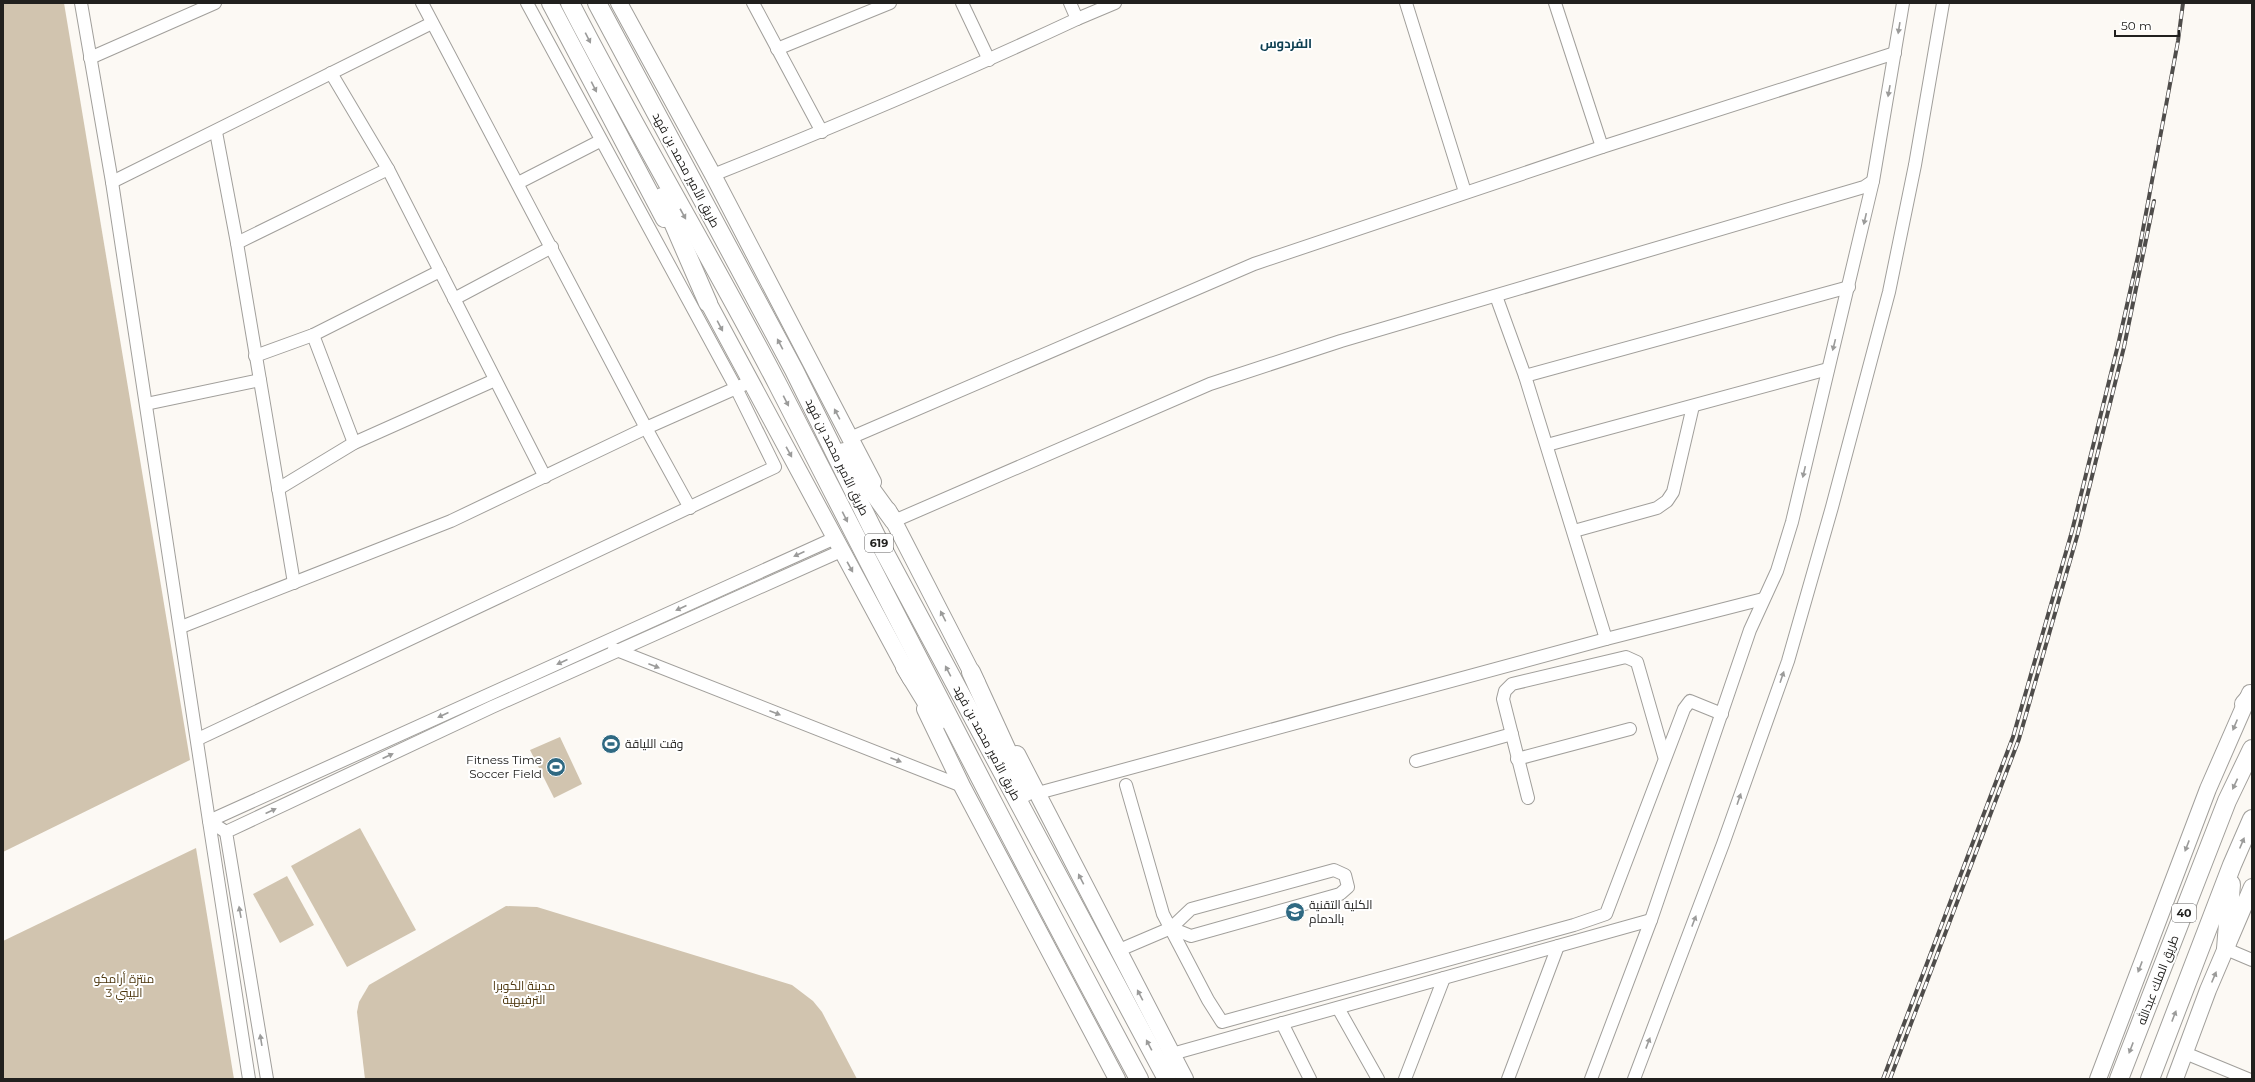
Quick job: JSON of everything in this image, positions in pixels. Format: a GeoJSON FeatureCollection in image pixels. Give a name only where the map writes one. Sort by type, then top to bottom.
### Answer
{"type":"FeatureCollection","features":[{"type":"Feature","properties":{"kind":"highway","name":"طريق الأمير محمد بن فهد"},"geometry":{"type":"LineString","coordinates":[[570,3],[618,95],[776,381],[1042,898],[1139,1079]]}},
{"type":"Feature","properties":{"kind":"highway","name":"طريق الأمير محمد بن فهد"},"geometry":{"type":"LineString","coordinates":[[597,3],[794,370],[882,547],[1167,1079]]}},
{"type":"Feature","properties":{"kind":"highway"},"geometry":{"type":"LineString","coordinates":[[609,3],[688,173]]}},
{"type":"Feature","properties":{"kind":"highway"},"geometry":{"type":"LineString","coordinates":[[618,95],[708,303]]}},
{"type":"Feature","properties":{"kind":"highway"},"geometry":{"type":"LineString","coordinates":[[794,370],[846,455],[894,521]]}},
{"type":"Feature","properties":{"kind":"highway"},"geometry":{"type":"LineString","coordinates":[[905,667],[991,809],[1042,898]]}},
{"type":"Feature","properties":{"kind":"highway"},"geometry":{"type":"LineString","coordinates":[[971,672],[1090,935]]}},
{"type":"Feature","properties":{"kind":"highway","name":"طريق الملك عبدالله"},"geometry":{"type":"LineString","coordinates":[[2119,1079],[2227,801],[2252,749]]}},
{"type":"Feature","properties":{"kind":"highway","name":"40"},"geometry":{"type":"LineString","coordinates":[[2150,1079],[2232,865],[2252,819]]}},
{"type":"Feature","properties":{"kind":"highway"},"geometry":{"type":"LineString","coordinates":[[2226,949],[2232,865]]}},
{"type":"Feature","properties":{"kind":"main road"},"geometry":{"type":"LineString","coordinates":[[550,3],[708,303],[743,385],[838,545],[905,667],[962,786],[1117,1079]]}},
{"type":"Feature","properties":{"kind":"main road"},"geometry":{"type":"LineString","coordinates":[[619,3],[713,175],[894,521],[971,672],[1038,793],[1117,951],[1185,1079]]}},
{"type":"Feature","properties":{"kind":"main road"},"geometry":{"type":"LineString","coordinates":[[2098,1079],[2208,788],[2249,696]]}},
{"type":"Feature","properties":{"kind":"main road"},"geometry":{"type":"LineString","coordinates":[[2175,1079],[2252,887]]}},
{"type":"Feature","properties":{"kind":"street"},"geometry":{"type":"LineString","coordinates":[[81,3],[112,182],[249,1079]]}},
{"type":"Feature","properties":{"kind":"street"},"geometry":{"type":"LineString","coordinates":[[90,58],[199,6],[215,3]]}},
{"type":"Feature","properties":{"kind":"street"},"geometry":{"type":"LineString","coordinates":[[422,3],[552,247],[646,428],[690,508]]}},
{"type":"Feature","properties":{"kind":"street"},"geometry":{"type":"LineString","coordinates":[[198,739],[690,508],[776,466],[743,385],[600,141],[527,3]]}},
{"type":"Feature","properties":{"kind":"street"},"geometry":{"type":"LineString","coordinates":[[753,3],[822,132]]}},
{"type":"Feature","properties":{"kind":"street"},"geometry":{"type":"LineString","coordinates":[[777,49],[867,8],[890,3]]}},
{"type":"Feature","properties":{"kind":"street"},"geometry":{"type":"LineString","coordinates":[[962,3],[989,60]]}},
{"type":"Feature","properties":{"kind":"street"},"geometry":{"type":"LineString","coordinates":[[1070,3],[1077,19]]}},
{"type":"Feature","properties":{"kind":"street"},"geometry":{"type":"LineString","coordinates":[[713,175],[822,132],[1116,3]]}},
{"type":"Feature","properties":{"kind":"street"},"geometry":{"type":"LineString","coordinates":[[1406,3],[1465,192]]}},
{"type":"Feature","properties":{"kind":"street"},"geometry":{"type":"LineString","coordinates":[[1555,3],[1602,147]]}},
{"type":"Feature","properties":{"kind":"street"},"geometry":{"type":"LineString","coordinates":[[1591,1079],[1651,920],[1750,630],[1777,571],[1792,522],[1874,181],[1903,3]]}},
{"type":"Feature","properties":{"kind":"street"},"geometry":{"type":"LineString","coordinates":[[1634,1079],[1723,844],[1788,661],[1832,507],[1889,292],[1915,165],[1943,3]]}},
{"type":"Feature","properties":{"kind":"street"},"geometry":{"type":"LineString","coordinates":[[112,182],[216,132],[432,23]]}},
{"type":"Feature","properties":{"kind":"street"},"geometry":{"type":"LineString","coordinates":[[850,438],[1254,264],[1465,192],[1895,53]]}},
{"type":"Feature","properties":{"kind":"street"},"geometry":{"type":"LineString","coordinates":[[331,73],[388,169],[545,477]]}},
{"type":"Feature","properties":{"kind":"street"},"geometry":{"type":"LineString","coordinates":[[216,132],[238,243],[255,356],[294,583]]}},
{"type":"Feature","properties":{"kind":"street"},"geometry":{"type":"LineString","coordinates":[[518,184],[600,141]]}},
{"type":"Feature","properties":{"kind":"street"},"geometry":{"type":"LineString","coordinates":[[238,243],[388,169]]}},
{"type":"Feature","properties":{"kind":"street"},"geometry":{"type":"LineString","coordinates":[[894,521],[1210,384],[1341,341],[1856,189],[1874,181]]}},
{"type":"Feature","properties":{"kind":"street"},"geometry":{"type":"LineString","coordinates":[[454,299],[552,247]]}},
{"type":"Feature","properties":{"kind":"street"},"geometry":{"type":"LineString","coordinates":[[255,356],[313,335],[440,271]]}},
{"type":"Feature","properties":{"kind":"street"},"geometry":{"type":"LineString","coordinates":[[1525,376],[1849,286]]}},
{"type":"Feature","properties":{"kind":"street"},"geometry":{"type":"LineString","coordinates":[[1496,296],[1525,376],[1574,531],[1606,639]]}},
{"type":"Feature","properties":{"kind":"street"},"geometry":{"type":"LineString","coordinates":[[313,335],[354,443]]}},
{"type":"Feature","properties":{"kind":"street"},"geometry":{"type":"LineString","coordinates":[[1547,445],[1828,369]]}},
{"type":"Feature","properties":{"kind":"street"},"geometry":{"type":"LineString","coordinates":[[146,404],[260,380]]}},
{"type":"Feature","properties":{"kind":"street"},"geometry":{"type":"LineString","coordinates":[[278,489],[354,443],[495,380]]}},
{"type":"Feature","properties":{"kind":"street"},"geometry":{"type":"LineString","coordinates":[[181,627],[451,521],[646,428],[743,385]]}},
{"type":"Feature","properties":{"kind":"street"},"geometry":{"type":"LineString","coordinates":[[1574,531],[1651,509],[1667,501],[1673,492],[1693,406]]}},
{"type":"Feature","properties":{"kind":"street"},"geometry":{"type":"LineString","coordinates":[[209,821],[605,643],[838,545]]}},
{"type":"Feature","properties":{"kind":"street"},"geometry":{"type":"LineString","coordinates":[[226,832],[492,707],[617,651],[838,545]]}},
{"type":"Feature","properties":{"kind":"street"},"geometry":{"type":"LineString","coordinates":[[1038,793],[1606,639],[1763,599]]}},
{"type":"Feature","properties":{"kind":"street"},"geometry":{"type":"LineString","coordinates":[[605,643],[617,651],[962,786]]}},
{"type":"Feature","properties":{"kind":"street"},"geometry":{"type":"LineString","coordinates":[[1528,798],[1503,699],[1505,691],[1512,684],[1626,657],[1637,662],[1664,756]]}},
{"type":"Feature","properties":{"kind":"street"},"geometry":{"type":"LineString","coordinates":[[1126,785],[1163,914],[1208,1000],[1222,1022],[1574,925],[1606,914],[1664,756],[1684,709],[1690,702],[1722,714]]}},
{"type":"Feature","properties":{"kind":"street"},"geometry":{"type":"LineString","coordinates":[[1517,759],[1630,729]]}},
{"type":"Feature","properties":{"kind":"street"},"geometry":{"type":"LineString","coordinates":[[1416,761],[1512,734]]}},
{"type":"Feature","properties":{"kind":"street"},"geometry":{"type":"LineString","coordinates":[[209,821],[226,832],[267,1079]]}},
{"type":"Feature","properties":{"kind":"street"},"geometry":{"type":"LineString","coordinates":[[1117,951],[1171,928],[1191,909],[1334,870],[1345,875],[1348,887],[1340,894],[1192,936],[1171,928]]}},
{"type":"Feature","properties":{"kind":"street"},"geometry":{"type":"LineString","coordinates":[[1172,1054],[1651,920]]}},
{"type":"Feature","properties":{"kind":"street"},"geometry":{"type":"LineString","coordinates":[[228,946],[245,943]]}},
{"type":"Feature","properties":{"kind":"street"},"geometry":{"type":"LineString","coordinates":[[1508,1079],[1558,946]]}},
{"type":"Feature","properties":{"kind":"street"},"geometry":{"type":"LineString","coordinates":[[2226,949],[2252,960]]}},
{"type":"Feature","properties":{"kind":"street"},"geometry":{"type":"LineString","coordinates":[[1405,1079],[1444,978]]}},
{"type":"Feature","properties":{"kind":"street"},"geometry":{"type":"LineString","coordinates":[[1338,1008],[1378,1079]]}},
{"type":"Feature","properties":{"kind":"street"},"geometry":{"type":"LineString","coordinates":[[1282,1023],[1310,1079]]}},
{"type":"Feature","properties":{"kind":"street"},"geometry":{"type":"LineString","coordinates":[[2185,1053],[2248,1079]]}},
{"type":"Feature","properties":{"kind":"green space"},"geometry":{"type":"Polygon","coordinates":[[[3,3],[64,3],[190,760],[3,852],[3,3]]]}},
{"type":"Feature","properties":{"kind":"green space","name":"Fitness Time Soccer Field"},"geometry":{"type":"Polygon","coordinates":[[[560,737],[582,784],[554,798],[530,750],[560,737]]]}},
{"type":"Feature","properties":{"kind":"green space"},"geometry":{"type":"Polygon","coordinates":[[[360,828],[416,930],[347,967],[291,866],[360,828]]]}},
{"type":"Feature","properties":{"kind":"green space","name":"منتزة أرامكو البيئي 3"},"geometry":{"type":"Polygon","coordinates":[[[196,848],[234,1079],[3,1079],[3,941],[196,848]]]}},
{"type":"Feature","properties":{"kind":"green space"},"geometry":{"type":"Polygon","coordinates":[[[287,876],[314,925],[280,943],[253,894],[287,876]]]}},
{"type":"Feature","properties":{"kind":"green space","name":"مدينة الكوبرا الترفيهية"},"geometry":{"type":"Polygon","coordinates":[[[506,906],[537,907],[792,985],[813,1001],[822,1012],[857,1079],[365,1079],[357,1012],[359,1002],[369,985],[506,906]]]}},
{"type":"Feature","properties":{"kind":"railway"},"geometry":{"type":"LineString","coordinates":[[1883,1079],[2013,737],[2072,531],[2118,345],[2138,256],[2178,41],[2183,3]]}},
{"type":"Feature","properties":{"kind":"railway"},"geometry":{"type":"LineString","coordinates":[[1890,1079],[2019,739],[2078,533],[2124,347],[2154,201]]}},
{"type":"Feature","properties":{"kind":"place","name":"وقت اللياقة"},"geometry":{"type":"Point","coordinates":[611,744]}},
{"type":"Feature","properties":{"kind":"place","name":"Fitness Time Soccer Field"},"geometry":{"type":"Point","coordinates":[556,767]}},
{"type":"Feature","properties":{"kind":"place","name":"الكلية التقنية بالدمام"},"geometry":{"type":"Point","coordinates":[1295,912]}},
{"type":"Feature","properties":{"kind":"district","name":"الفردوس"},"geometry":{"type":"Point","coordinates":[1286,43]}}]}
